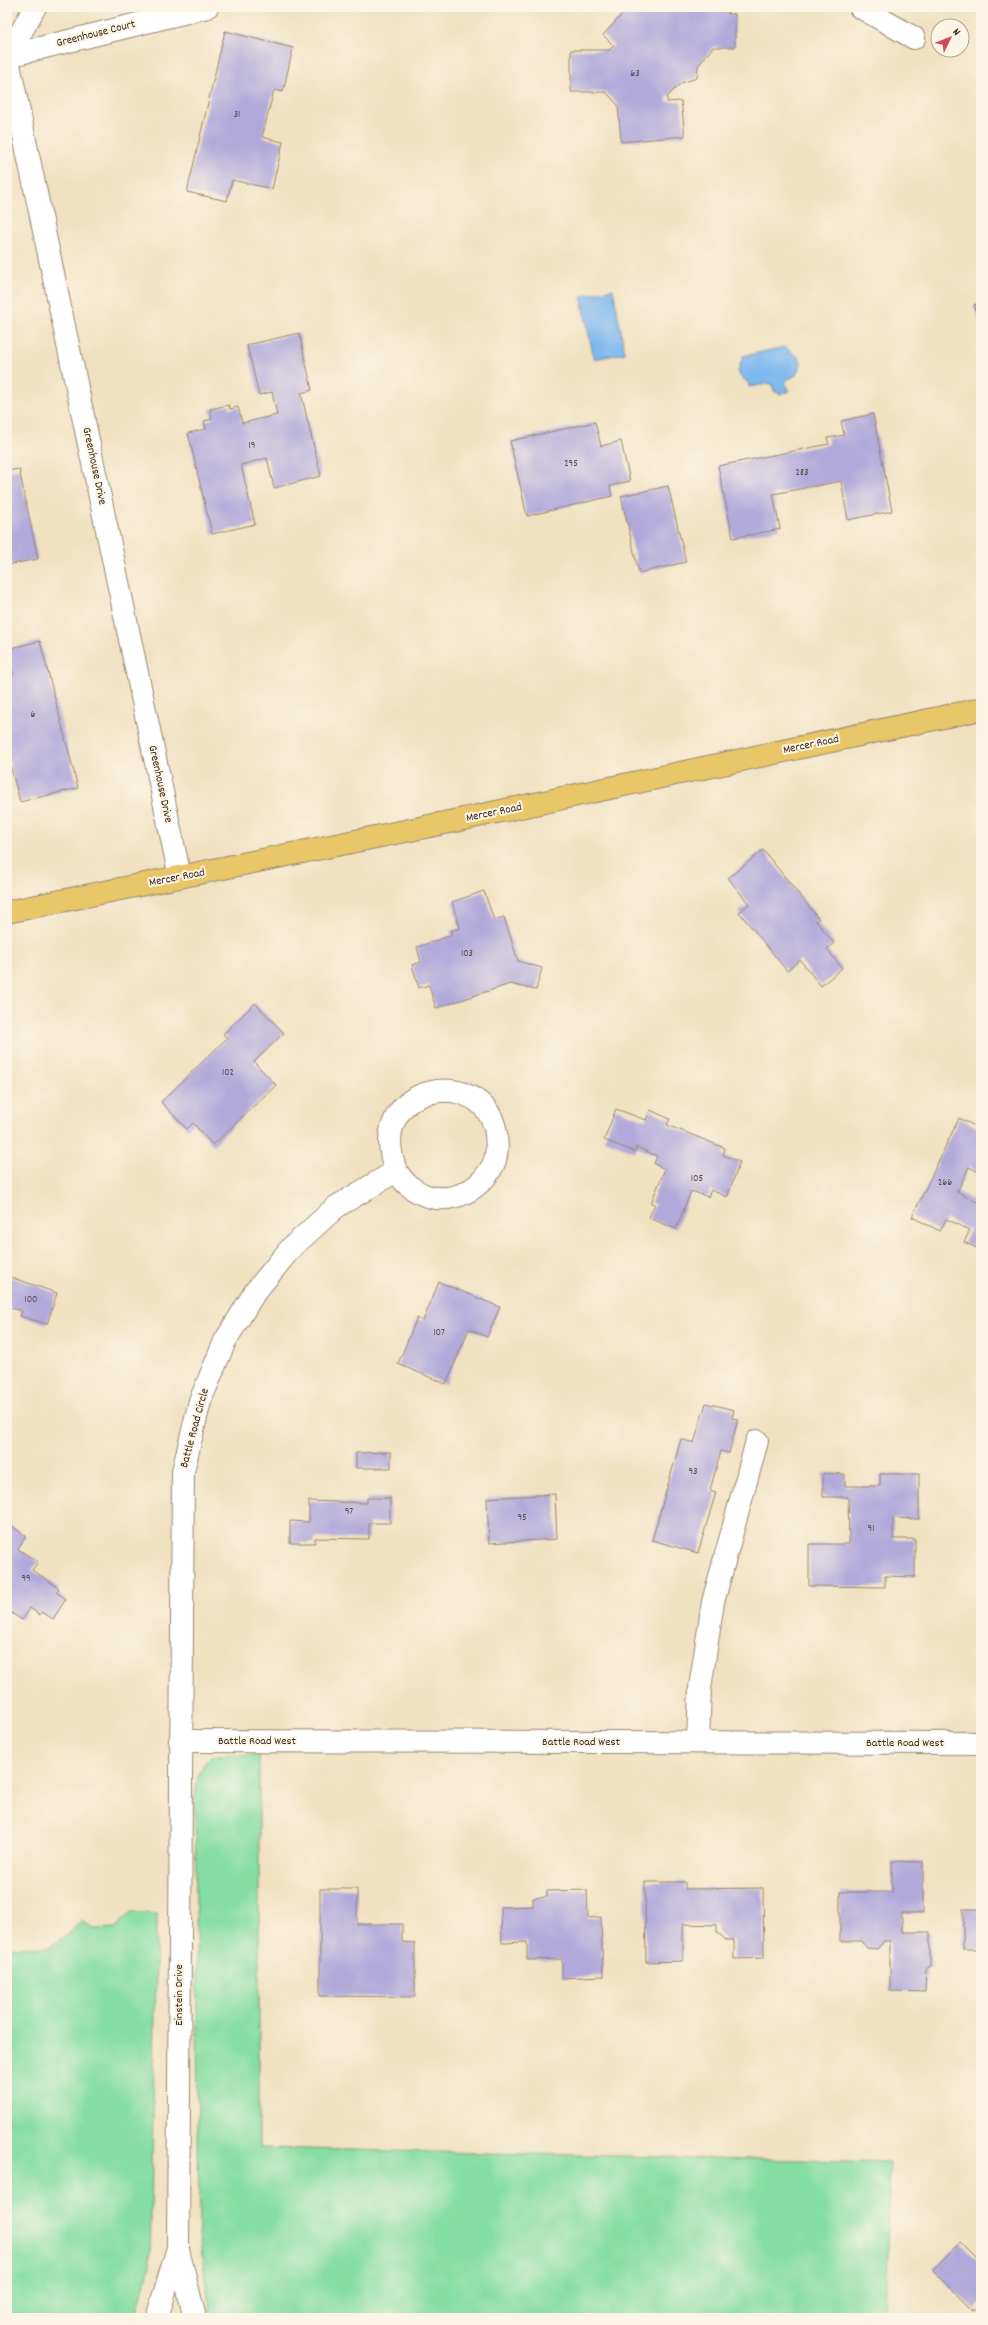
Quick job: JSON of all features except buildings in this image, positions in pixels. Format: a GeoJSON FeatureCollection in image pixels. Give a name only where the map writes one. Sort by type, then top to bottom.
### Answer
{"type":"FeatureCollection","features":[{"type":"Feature","properties":{"kind":"main road","name":"Mercer Road"},"geometry":{"type":"LineString","coordinates":[[7,912],[981,709]]}},
{"type":"Feature","properties":{"kind":"street"},"geometry":{"type":"LineString","coordinates":[[8,55],[35,7]]}},
{"type":"Feature","properties":{"kind":"street","name":"Greenhouse Court"},"geometry":{"type":"LineString","coordinates":[[8,55],[207,7]]}},
{"type":"Feature","properties":{"kind":"street"},"geometry":{"type":"LineString","coordinates":[[860,7],[914,38]]}},
{"type":"Feature","properties":{"kind":"street","name":"Greenhouse Drive"},"geometry":{"type":"LineString","coordinates":[[8,55],[180,877]]}},
{"type":"Feature","properties":{"kind":"street"},"geometry":{"type":"LineString","coordinates":[[439,1090],[457,1092],[474,1099],[487,1112],[495,1128],[497,1146],[494,1163],[486,1178],[473,1190],[457,1197],[434,1197],[422,1194],[407,1185],[396,1171],[390,1154],[389,1136],[393,1125],[406,1104],[421,1094],[439,1090]]}},
{"type":"Feature","properties":{"kind":"street","name":"Battle Road Circle"},"geometry":{"type":"LineString","coordinates":[[180,1741],[183,1471],[200,1401],[224,1341],[255,1292],[291,1248],[336,1208],[396,1171]]}},
{"type":"Feature","properties":{"kind":"street"},"geometry":{"type":"LineString","coordinates":[[698,1742],[700,1688],[713,1602],[757,1441]]}},
{"type":"Feature","properties":{"kind":"street","name":"Battle Road West"},"geometry":{"type":"LineString","coordinates":[[180,1741],[981,1743]]}},
{"type":"Feature","properties":{"kind":"street","name":"Einstein Drive"},"geometry":{"type":"LineString","coordinates":[[180,1741],[178,2248],[195,2318]]}},
{"type":"Feature","properties":{"kind":"street","name":"Einstein Drive"},"geometry":{"type":"LineString","coordinates":[[157,2318],[178,2248]]}},
{"type":"Feature","properties":{"kind":"green space"},"geometry":{"type":"Polygon","coordinates":[[[259,1755],[259,2148],[890,2162],[885,2314],[888,2318],[211,2318],[199,2235],[195,1796],[201,1770],[211,1756],[259,1755]]]}},
{"type":"Feature","properties":{"kind":"green space"},"geometry":{"type":"Polygon","coordinates":[[[131,1912],[157,1914],[150,2267],[134,2318],[7,2318],[7,1948],[49,1947],[68,1935],[81,1921],[96,1929],[115,1928],[131,1912]]]}},
{"type":"Feature","properties":{"kind":"water"},"geometry":{"type":"Polygon","coordinates":[[[613,289],[625,353],[594,359],[581,296],[613,289]]]}},
{"type":"Feature","properties":{"kind":"water"},"geometry":{"type":"Polygon","coordinates":[[[785,347],[799,358],[801,363],[796,375],[785,381],[789,392],[781,394],[774,391],[772,383],[749,387],[749,383],[740,376],[738,371],[743,356],[785,347]]]}}]}
